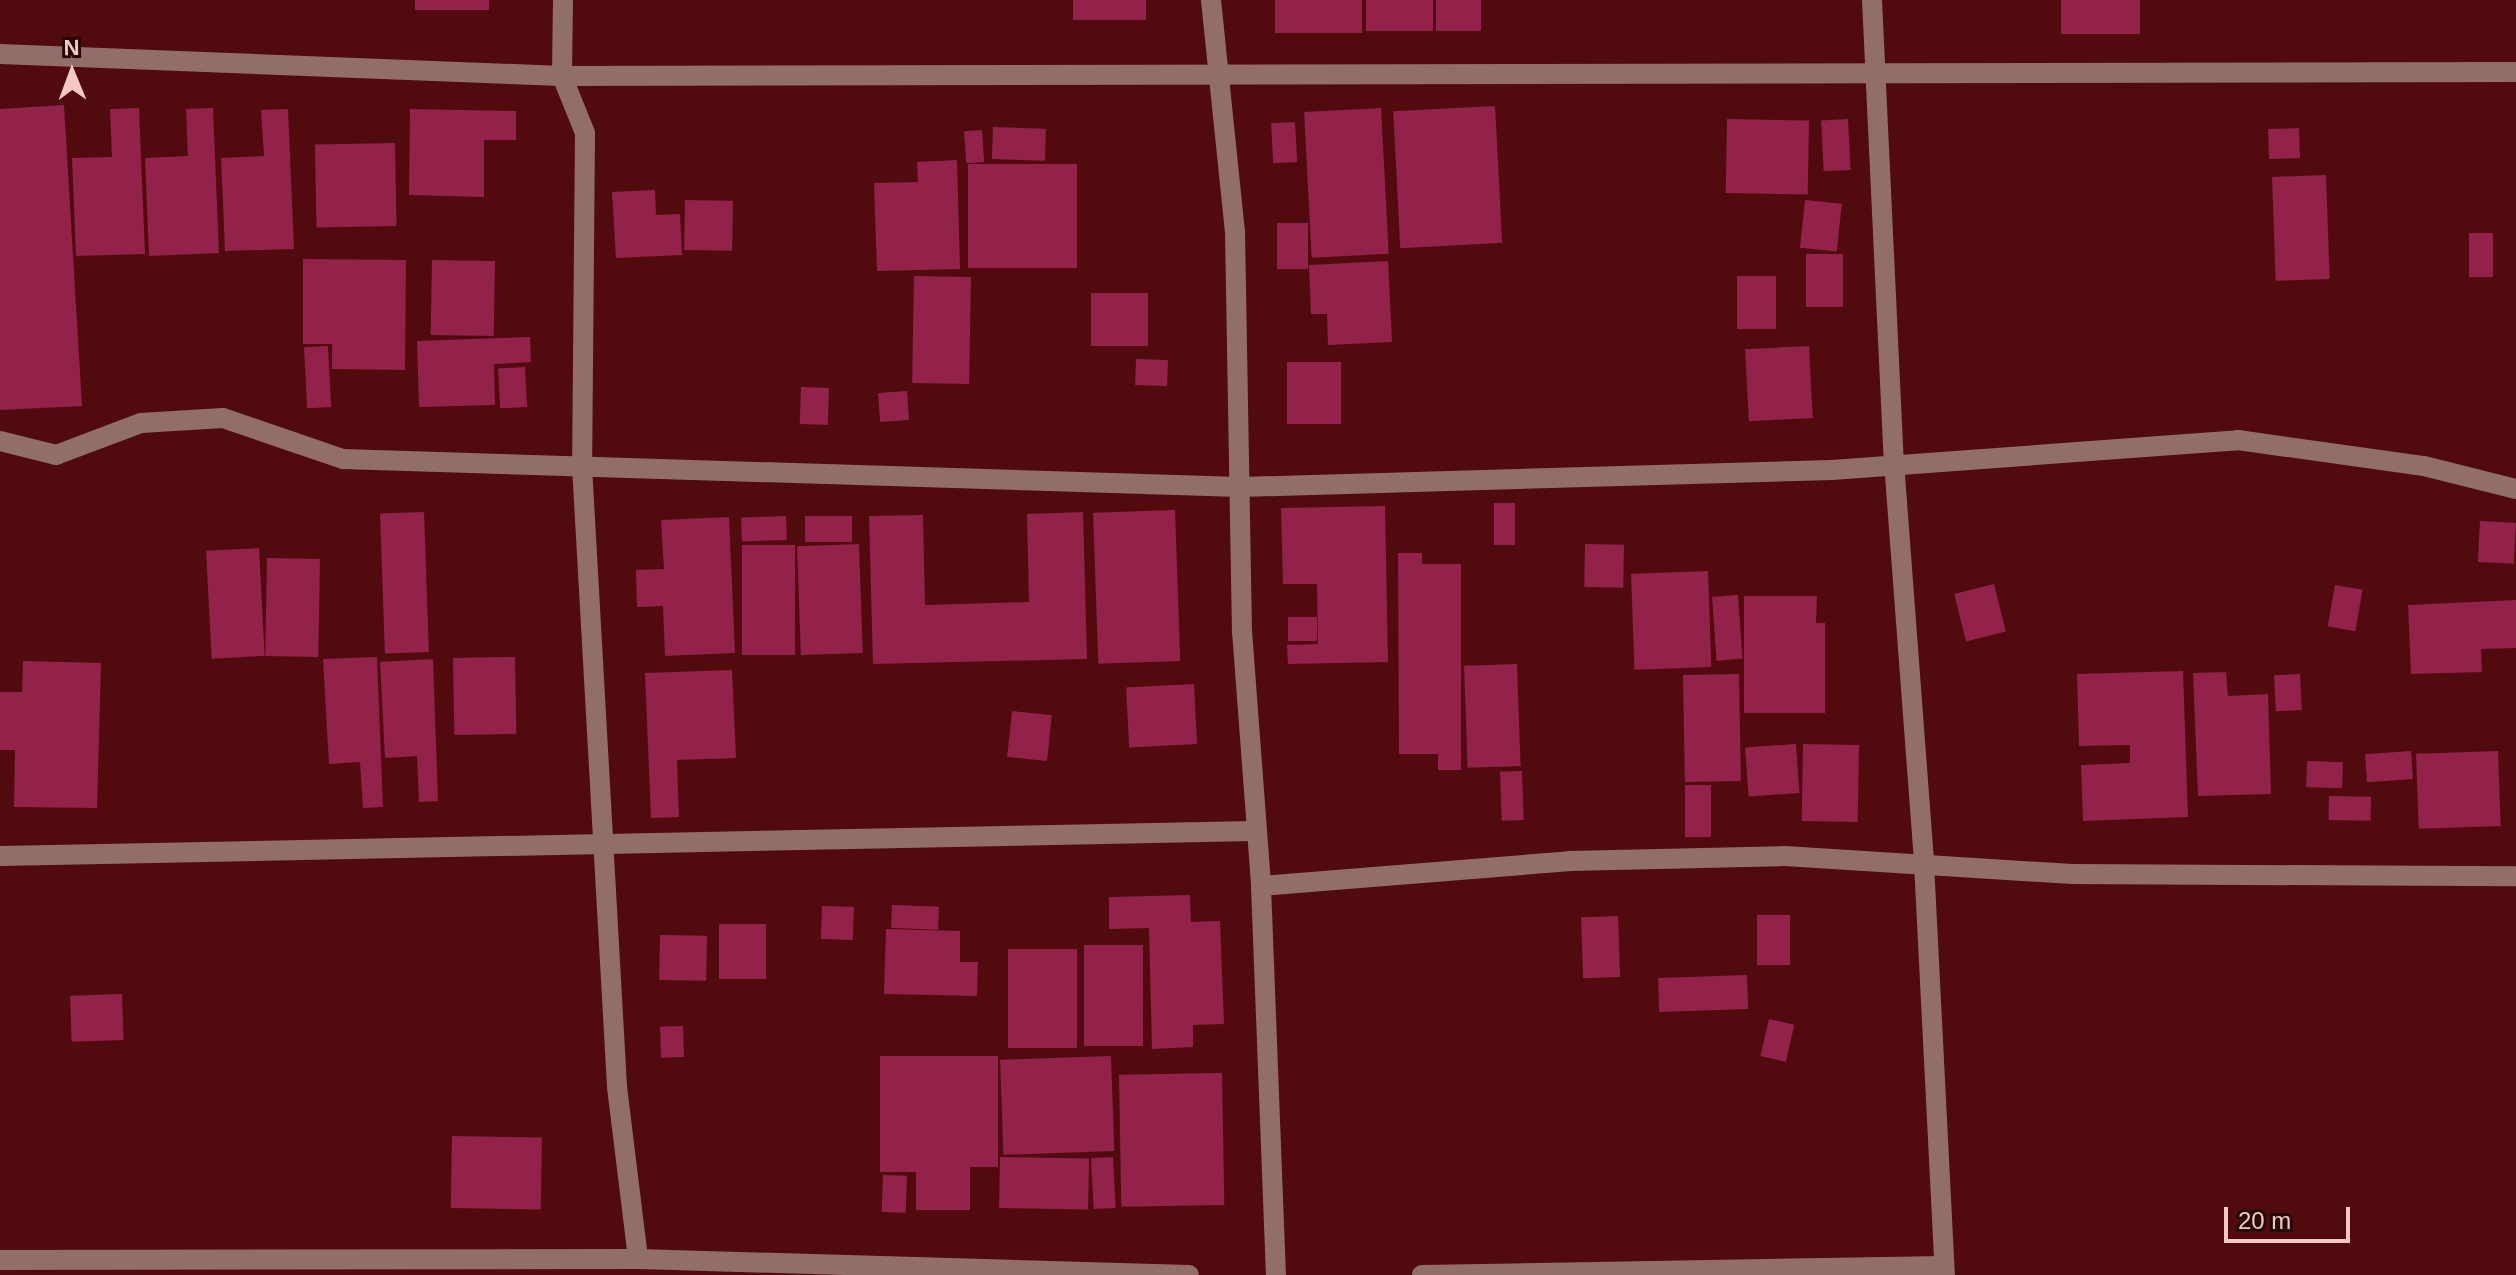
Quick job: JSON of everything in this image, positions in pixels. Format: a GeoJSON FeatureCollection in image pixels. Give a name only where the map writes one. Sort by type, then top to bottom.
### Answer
{"type":"FeatureCollection","features":[{"type":"Feature","properties":{"kind":"street"},"geometry":{"type":"LineString","coordinates":[[563,0],[562,76],[585,133],[582,466],[606,844],[617,1087],[638,1259]]}},
{"type":"Feature","properties":{"kind":"street"},"geometry":{"type":"LineString","coordinates":[[1211,0],[1235,232],[1240,487],[1254,831],[1261,886],[1276,1275]]}},
{"type":"Feature","properties":{"kind":"street"},"geometry":{"type":"LineString","coordinates":[[1422,1275],[1944,1270],[1924,863],[1894,462],[1872,0]]}},
{"type":"Feature","properties":{"kind":"street"},"geometry":{"type":"LineString","coordinates":[[0,54],[562,76],[2516,72]]}},
{"type":"Feature","properties":{"kind":"street"},"geometry":{"type":"LineString","coordinates":[[0,441],[56,455],[141,423],[223,418],[343,459],[1240,487],[1832,470],[1894,462],[2238,440],[2424,466],[2516,489]]}},
{"type":"Feature","properties":{"kind":"street"},"geometry":{"type":"LineString","coordinates":[[0,856],[1254,831]]}},
{"type":"Feature","properties":{"kind":"street"},"geometry":{"type":"LineString","coordinates":[[1261,886],[1570,861],[1785,856],[2072,874],[2516,876]]}},
{"type":"Feature","properties":{"kind":"street"},"geometry":{"type":"LineString","coordinates":[[0,1260],[638,1259],[1189,1275]]}},
{"type":"Feature","properties":{"kind":"building"},"geometry":{"type":"Polygon","coordinates":[[[415,0],[489,0],[489,10],[415,10],[415,0]]]}},
{"type":"Feature","properties":{"kind":"building"},"geometry":{"type":"Polygon","coordinates":[[[1073,0],[1146,0],[1146,20],[1073,20],[1073,0]]]}},
{"type":"Feature","properties":{"kind":"building"},"geometry":{"type":"Polygon","coordinates":[[[1275,0],[1362,0],[1362,33],[1275,33],[1275,0]]]}},
{"type":"Feature","properties":{"kind":"building"},"geometry":{"type":"Polygon","coordinates":[[[1366,0],[1433,0],[1433,31],[1366,31],[1366,0]]]}},
{"type":"Feature","properties":{"kind":"building"},"geometry":{"type":"Polygon","coordinates":[[[1436,0],[1481,0],[1481,31],[1436,31],[1436,0]]]}},
{"type":"Feature","properties":{"kind":"building"},"geometry":{"type":"Polygon","coordinates":[[[2061,0],[2140,0],[2140,34],[2061,34],[2061,0]]]}},
{"type":"Feature","properties":{"kind":"building"},"geometry":{"type":"Polygon","coordinates":[[[64,105],[82,406],[0,410],[0,109],[64,105]]]}},
{"type":"Feature","properties":{"kind":"building"},"geometry":{"type":"Polygon","coordinates":[[[1495,106],[1502,243],[1400,248],[1393,111],[1495,106]]]}},
{"type":"Feature","properties":{"kind":"building"},"geometry":{"type":"Polygon","coordinates":[[[139,108],[145,254],[76,256],[72,158],[112,157],[110,109],[139,108]]]}},
{"type":"Feature","properties":{"kind":"building"},"geometry":{"type":"Polygon","coordinates":[[[213,108],[219,253],[149,256],[145,158],[188,156],[186,109],[213,108]]]}},
{"type":"Feature","properties":{"kind":"building"},"geometry":{"type":"Polygon","coordinates":[[[1381,108],[1389,254],[1312,258],[1304,112],[1381,108]]]}},
{"type":"Feature","properties":{"kind":"building"},"geometry":{"type":"Polygon","coordinates":[[[288,109],[294,249],[225,251],[221,158],[264,156],[261,110],[288,109]]]}},
{"type":"Feature","properties":{"kind":"building"},"geometry":{"type":"Polygon","coordinates":[[[410,109],[516,111],[516,140],[484,140],[484,197],[409,195],[410,109]]]}},
{"type":"Feature","properties":{"kind":"building"},"geometry":{"type":"Polygon","coordinates":[[[1727,119],[1809,120],[1808,194],[1726,193],[1727,119]]]}},
{"type":"Feature","properties":{"kind":"building"},"geometry":{"type":"Polygon","coordinates":[[[1848,119],[1851,170],[1824,171],[1821,120],[1848,119]]]}},
{"type":"Feature","properties":{"kind":"building"},"geometry":{"type":"Polygon","coordinates":[[[1295,122],[1297,162],[1273,163],[1271,123],[1295,122]]]}},
{"type":"Feature","properties":{"kind":"building"},"geometry":{"type":"Polygon","coordinates":[[[993,127],[1046,129],[1045,161],[992,159],[993,127]]]}},
{"type":"Feature","properties":{"kind":"building"},"geometry":{"type":"Polygon","coordinates":[[[2299,128],[2300,158],[2269,159],[2268,129],[2299,128]]]}},
{"type":"Feature","properties":{"kind":"building"},"geometry":{"type":"Polygon","coordinates":[[[982,130],[984,162],[966,163],[964,131],[982,130]]]}},
{"type":"Feature","properties":{"kind":"building"},"geometry":{"type":"Polygon","coordinates":[[[395,143],[396,226],[316,227],[315,144],[395,143]]]}},
{"type":"Feature","properties":{"kind":"building"},"geometry":{"type":"Polygon","coordinates":[[[957,160],[960,269],[877,271],[874,183],[918,182],[917,162],[957,160]]]}},
{"type":"Feature","properties":{"kind":"building"},"geometry":{"type":"Polygon","coordinates":[[[968,164],[1077,164],[1077,268],[968,268],[968,164]]]}},
{"type":"Feature","properties":{"kind":"building"},"geometry":{"type":"Polygon","coordinates":[[[2326,175],[2330,279],[2276,281],[2272,177],[2326,175]]]}},
{"type":"Feature","properties":{"kind":"building"},"geometry":{"type":"Polygon","coordinates":[[[655,190],[656,215],[680,214],[682,255],[616,258],[612,192],[655,190]]]}},
{"type":"Feature","properties":{"kind":"building"},"geometry":{"type":"Polygon","coordinates":[[[685,200],[733,201],[732,251],[684,250],[685,200]]]}},
{"type":"Feature","properties":{"kind":"building"},"geometry":{"type":"Polygon","coordinates":[[[1805,200],[1842,204],[1837,252],[1800,248],[1805,200]]]}},
{"type":"Feature","properties":{"kind":"building"},"geometry":{"type":"Polygon","coordinates":[[[1277,223],[1308,223],[1308,269],[1277,269],[1277,223]]]}},
{"type":"Feature","properties":{"kind":"building"},"geometry":{"type":"Polygon","coordinates":[[[2469,233],[2493,233],[2493,277],[2469,277],[2469,233]]]}},
{"type":"Feature","properties":{"kind":"building"},"geometry":{"type":"Polygon","coordinates":[[[1806,254],[1843,254],[1843,307],[1806,307],[1806,254]]]}},
{"type":"Feature","properties":{"kind":"building"},"geometry":{"type":"Polygon","coordinates":[[[303,259],[406,260],[405,370],[332,369],[332,344],[303,344],[303,259]]]}},
{"type":"Feature","properties":{"kind":"building"},"geometry":{"type":"Polygon","coordinates":[[[432,260],[495,261],[494,336],[431,335],[432,260]]]}},
{"type":"Feature","properties":{"kind":"building"},"geometry":{"type":"Polygon","coordinates":[[[1388,261],[1392,342],[1328,345],[1327,314],[1311,314],[1309,265],[1388,261]]]}},
{"type":"Feature","properties":{"kind":"building"},"geometry":{"type":"Polygon","coordinates":[[[914,276],[971,277],[969,384],[912,383],[914,276]]]}},
{"type":"Feature","properties":{"kind":"building"},"geometry":{"type":"Polygon","coordinates":[[[1737,276],[1776,276],[1776,329],[1737,329],[1737,276]]]}},
{"type":"Feature","properties":{"kind":"building"},"geometry":{"type":"Polygon","coordinates":[[[1091,293],[1148,293],[1148,346],[1091,346],[1091,293]]]}},
{"type":"Feature","properties":{"kind":"building"},"geometry":{"type":"Polygon","coordinates":[[[530,337],[531,362],[494,364],[495,405],[419,407],[417,341],[530,337]]]}},
{"type":"Feature","properties":{"kind":"building"},"geometry":{"type":"Polygon","coordinates":[[[328,346],[331,407],[307,408],[304,347],[328,346]]]}},
{"type":"Feature","properties":{"kind":"building"},"geometry":{"type":"Polygon","coordinates":[[[1809,346],[1813,418],[1749,421],[1745,349],[1809,346]]]}},
{"type":"Feature","properties":{"kind":"building"},"geometry":{"type":"Polygon","coordinates":[[[1136,359],[1168,360],[1167,386],[1135,385],[1136,359]]]}},
{"type":"Feature","properties":{"kind":"building"},"geometry":{"type":"Polygon","coordinates":[[[1287,362],[1341,362],[1341,424],[1287,424],[1287,362]]]}},
{"type":"Feature","properties":{"kind":"building"},"geometry":{"type":"Polygon","coordinates":[[[525,367],[527,407],[500,408],[498,368],[525,367]]]}},
{"type":"Feature","properties":{"kind":"building"},"geometry":{"type":"Polygon","coordinates":[[[801,387],[829,388],[828,425],[800,424],[801,387]]]}},
{"type":"Feature","properties":{"kind":"building"},"geometry":{"type":"Polygon","coordinates":[[[907,391],[909,420],[880,422],[878,393],[907,391]]]}},
{"type":"Feature","properties":{"kind":"building"},"geometry":{"type":"Polygon","coordinates":[[[1494,503],[1515,503],[1515,545],[1494,545],[1494,503]]]}},
{"type":"Feature","properties":{"kind":"building"},"geometry":{"type":"Polygon","coordinates":[[[1385,506],[1388,662],[1288,664],[1287,645],[1318,644],[1317,584],[1283,584],[1281,508],[1385,506]]]}},
{"type":"Feature","properties":{"kind":"building"},"geometry":{"type":"Polygon","coordinates":[[[1175,510],[1180,661],[1098,664],[1093,513],[1175,510]]]}},
{"type":"Feature","properties":{"kind":"building"},"geometry":{"type":"Polygon","coordinates":[[[424,512],[429,652],[385,653],[380,514],[424,512]]]}},
{"type":"Feature","properties":{"kind":"building"},"geometry":{"type":"Polygon","coordinates":[[[1083,512],[1087,659],[873,664],[869,516],[923,515],[925,605],[1029,602],[1027,514],[1083,512]]]}},
{"type":"Feature","properties":{"kind":"building"},"geometry":{"type":"Polygon","coordinates":[[[786,516],[787,540],[742,542],[741,518],[786,516]]]}},
{"type":"Feature","properties":{"kind":"building"},"geometry":{"type":"Polygon","coordinates":[[[805,516],[852,516],[852,542],[805,542],[805,516]]]}},
{"type":"Feature","properties":{"kind":"building"},"geometry":{"type":"Polygon","coordinates":[[[729,517],[735,653],[665,656],[663,606],[637,607],[636,570],[664,569],[661,520],[729,517]]]}},
{"type":"Feature","properties":{"kind":"building"},"geometry":{"type":"Polygon","coordinates":[[[2480,521],[2516,523],[2514,564],[2478,562],[2480,521]]]}},
{"type":"Feature","properties":{"kind":"building"},"geometry":{"type":"Polygon","coordinates":[[[859,544],[863,653],[801,655],[797,546],[859,544]]]}},
{"type":"Feature","properties":{"kind":"building"},"geometry":{"type":"Polygon","coordinates":[[[1585,544],[1624,545],[1623,588],[1584,587],[1585,544]]]}},
{"type":"Feature","properties":{"kind":"building"},"geometry":{"type":"Polygon","coordinates":[[[742,545],[795,545],[795,655],[742,655],[742,545]]]}},
{"type":"Feature","properties":{"kind":"building"},"geometry":{"type":"Polygon","coordinates":[[[259,548],[265,656],[212,659],[206,551],[259,548]]]}},
{"type":"Feature","properties":{"kind":"building"},"geometry":{"type":"Polygon","coordinates":[[[1398,553],[1422,553],[1422,564],[1461,564],[1461,770],[1438,770],[1438,754],[1399,754],[1398,553]]]}},
{"type":"Feature","properties":{"kind":"building"},"geometry":{"type":"Polygon","coordinates":[[[267,558],[320,559],[318,657],[265,656],[267,558]]]}},
{"type":"Feature","properties":{"kind":"building"},"geometry":{"type":"Polygon","coordinates":[[[1708,571],[1711,667],[1634,670],[1631,574],[1708,571]]]}},
{"type":"Feature","properties":{"kind":"building"},"geometry":{"type":"Polygon","coordinates":[[[1994,584],[2006,632],[1966,641],[1954,594],[1994,584]]]}},
{"type":"Feature","properties":{"kind":"building"},"geometry":{"type":"Polygon","coordinates":[[[2335,585],[2363,590],[2355,631],[2328,626],[2335,585]]]}},
{"type":"Feature","properties":{"kind":"building"},"geometry":{"type":"Polygon","coordinates":[[[1738,595],[1742,659],[1717,661],[1712,597],[1738,595]]]}},
{"type":"Feature","properties":{"kind":"building"},"geometry":{"type":"Polygon","coordinates":[[[1744,596],[1817,596],[1816,623],[1825,623],[1825,713],[1744,713],[1744,596]]]}},
{"type":"Feature","properties":{"kind":"building"},"geometry":{"type":"Polygon","coordinates":[[[2516,600],[2516,648],[2481,649],[2482,672],[2411,674],[2408,605],[2516,600]]]}},
{"type":"Feature","properties":{"kind":"building"},"geometry":{"type":"Polygon","coordinates":[[[1288,617],[1317,617],[1317,641],[1288,641],[1288,617]]]}},
{"type":"Feature","properties":{"kind":"building"},"geometry":{"type":"Polygon","coordinates":[[[377,657],[383,807],[363,808],[360,762],[329,764],[323,659],[377,657]]]}},
{"type":"Feature","properties":{"kind":"building"},"geometry":{"type":"Polygon","coordinates":[[[515,657],[516,734],[454,735],[453,658],[515,657]]]}},
{"type":"Feature","properties":{"kind":"building"},"geometry":{"type":"Polygon","coordinates":[[[433,659],[438,801],[419,802],[417,756],[385,758],[380,662],[433,659]]]}},
{"type":"Feature","properties":{"kind":"building"},"geometry":{"type":"Polygon","coordinates":[[[23,661],[101,663],[97,808],[14,807],[15,750],[0,750],[0,692],[22,692],[23,661]]]}},
{"type":"Feature","properties":{"kind":"building"},"geometry":{"type":"Polygon","coordinates":[[[1517,664],[1521,766],[1468,768],[1464,666],[1517,664]]]}},
{"type":"Feature","properties":{"kind":"building"},"geometry":{"type":"Polygon","coordinates":[[[732,670],[736,758],[677,760],[679,817],[651,818],[645,673],[732,670]]]}},
{"type":"Feature","properties":{"kind":"building"},"geometry":{"type":"Polygon","coordinates":[[[2183,671],[2188,817],[2083,821],[2081,765],[2130,763],[2130,745],[2079,746],[2077,674],[2183,671]]]}},
{"type":"Feature","properties":{"kind":"building"},"geometry":{"type":"Polygon","coordinates":[[[2226,672],[2228,696],[2268,694],[2271,794],[2198,796],[2193,673],[2226,672]]]}},
{"type":"Feature","properties":{"kind":"building"},"geometry":{"type":"Polygon","coordinates":[[[1739,674],[1741,781],[1685,782],[1683,675],[1739,674]]]}},
{"type":"Feature","properties":{"kind":"building"},"geometry":{"type":"Polygon","coordinates":[[[2300,674],[2302,710],[2276,711],[2274,675],[2300,674]]]}},
{"type":"Feature","properties":{"kind":"building"},"geometry":{"type":"Polygon","coordinates":[[[1194,684],[1197,744],[1129,747],[1126,688],[1194,684]]]}},
{"type":"Feature","properties":{"kind":"building"},"geometry":{"type":"Polygon","coordinates":[[[1012,711],[1052,715],[1047,761],[1007,757],[1012,711]]]}},
{"type":"Feature","properties":{"kind":"building"},"geometry":{"type":"Polygon","coordinates":[[[1796,744],[1799,793],[1749,796],[1745,748],[1796,744]]]}},
{"type":"Feature","properties":{"kind":"building"},"geometry":{"type":"Polygon","coordinates":[[[1803,744],[1859,745],[1858,822],[1802,821],[1803,744]]]}},
{"type":"Feature","properties":{"kind":"building"},"geometry":{"type":"Polygon","coordinates":[[[2411,751],[2413,779],[2367,782],[2365,754],[2411,751]]]}},
{"type":"Feature","properties":{"kind":"building"},"geometry":{"type":"Polygon","coordinates":[[[2498,751],[2501,826],[2419,829],[2416,754],[2498,751]]]}},
{"type":"Feature","properties":{"kind":"building"},"geometry":{"type":"Polygon","coordinates":[[[2307,761],[2343,762],[2342,788],[2306,787],[2307,761]]]}},
{"type":"Feature","properties":{"kind":"building"},"geometry":{"type":"Polygon","coordinates":[[[1522,771],[1524,820],[1502,821],[1500,772],[1522,771]]]}},
{"type":"Feature","properties":{"kind":"building"},"geometry":{"type":"Polygon","coordinates":[[[1685,785],[1711,785],[1711,837],[1685,837],[1685,785]]]}},
{"type":"Feature","properties":{"kind":"building"},"geometry":{"type":"Polygon","coordinates":[[[2329,796],[2371,797],[2371,821],[2329,820],[2329,796]]]}},
{"type":"Feature","properties":{"kind":"building"},"geometry":{"type":"Polygon","coordinates":[[[1190,895],[1191,922],[1220,921],[1224,1024],[1193,1025],[1193,1047],[1152,1049],[1149,928],[1109,929],[1109,897],[1190,895]]]}},
{"type":"Feature","properties":{"kind":"building"},"geometry":{"type":"Polygon","coordinates":[[[892,905],[939,907],[938,930],[891,928],[892,905]]]}},
{"type":"Feature","properties":{"kind":"building"},"geometry":{"type":"Polygon","coordinates":[[[822,906],[854,907],[853,940],[821,939],[822,906]]]}},
{"type":"Feature","properties":{"kind":"building"},"geometry":{"type":"Polygon","coordinates":[[[1757,915],[1790,915],[1790,965],[1757,965],[1757,915]]]}},
{"type":"Feature","properties":{"kind":"building"},"geometry":{"type":"Polygon","coordinates":[[[1618,916],[1620,977],[1583,978],[1581,917],[1618,916]]]}},
{"type":"Feature","properties":{"kind":"building"},"geometry":{"type":"Polygon","coordinates":[[[719,924],[766,924],[766,979],[719,979],[719,924]]]}},
{"type":"Feature","properties":{"kind":"building"},"geometry":{"type":"Polygon","coordinates":[[[886,929],[960,931],[960,962],[978,962],[977,996],[884,994],[886,929]]]}},
{"type":"Feature","properties":{"kind":"building"},"geometry":{"type":"Polygon","coordinates":[[[660,935],[707,936],[706,981],[659,980],[660,935]]]}},
{"type":"Feature","properties":{"kind":"building"},"geometry":{"type":"Polygon","coordinates":[[[1084,945],[1143,945],[1143,1046],[1084,1046],[1084,945]]]}},
{"type":"Feature","properties":{"kind":"building"},"geometry":{"type":"Polygon","coordinates":[[[1008,949],[1077,949],[1077,1048],[1008,1048],[1008,949]]]}},
{"type":"Feature","properties":{"kind":"building"},"geometry":{"type":"Polygon","coordinates":[[[1747,975],[1748,1009],[1659,1012],[1658,978],[1747,975]]]}},
{"type":"Feature","properties":{"kind":"building"},"geometry":{"type":"Polygon","coordinates":[[[122,994],[124,1040],[72,1042],[70,996],[122,994]]]}},
{"type":"Feature","properties":{"kind":"building"},"geometry":{"type":"Polygon","coordinates":[[[1769,1019],[1794,1025],[1786,1062],[1760,1056],[1769,1019]]]}},
{"type":"Feature","properties":{"kind":"building"},"geometry":{"type":"Polygon","coordinates":[[[683,1026],[684,1057],[661,1058],[660,1027],[683,1026]]]}},
{"type":"Feature","properties":{"kind":"building"},"geometry":{"type":"Polygon","coordinates":[[[880,1056],[998,1056],[998,1167],[970,1167],[970,1210],[916,1210],[916,1172],[880,1172],[880,1056]]]}},
{"type":"Feature","properties":{"kind":"building"},"geometry":{"type":"Polygon","coordinates":[[[1111,1056],[1114,1151],[1003,1155],[1000,1060],[1111,1056]]]}},
{"type":"Feature","properties":{"kind":"building"},"geometry":{"type":"Polygon","coordinates":[[[1222,1073],[1224,1205],[1121,1207],[1119,1075],[1222,1073]]]}},
{"type":"Feature","properties":{"kind":"building"},"geometry":{"type":"Polygon","coordinates":[[[452,1136],[542,1138],[541,1210],[451,1208],[452,1136]]]}},
{"type":"Feature","properties":{"kind":"building"},"geometry":{"type":"Polygon","coordinates":[[[1000,1157],[1089,1159],[1088,1210],[999,1208],[1000,1157]]]}},
{"type":"Feature","properties":{"kind":"building"},"geometry":{"type":"Polygon","coordinates":[[[1113,1157],[1116,1208],[1094,1209],[1091,1158],[1113,1157]]]}},
{"type":"Feature","properties":{"kind":"building"},"geometry":{"type":"Polygon","coordinates":[[[883,1175],[907,1176],[906,1213],[882,1212],[883,1175]]]}}]}
